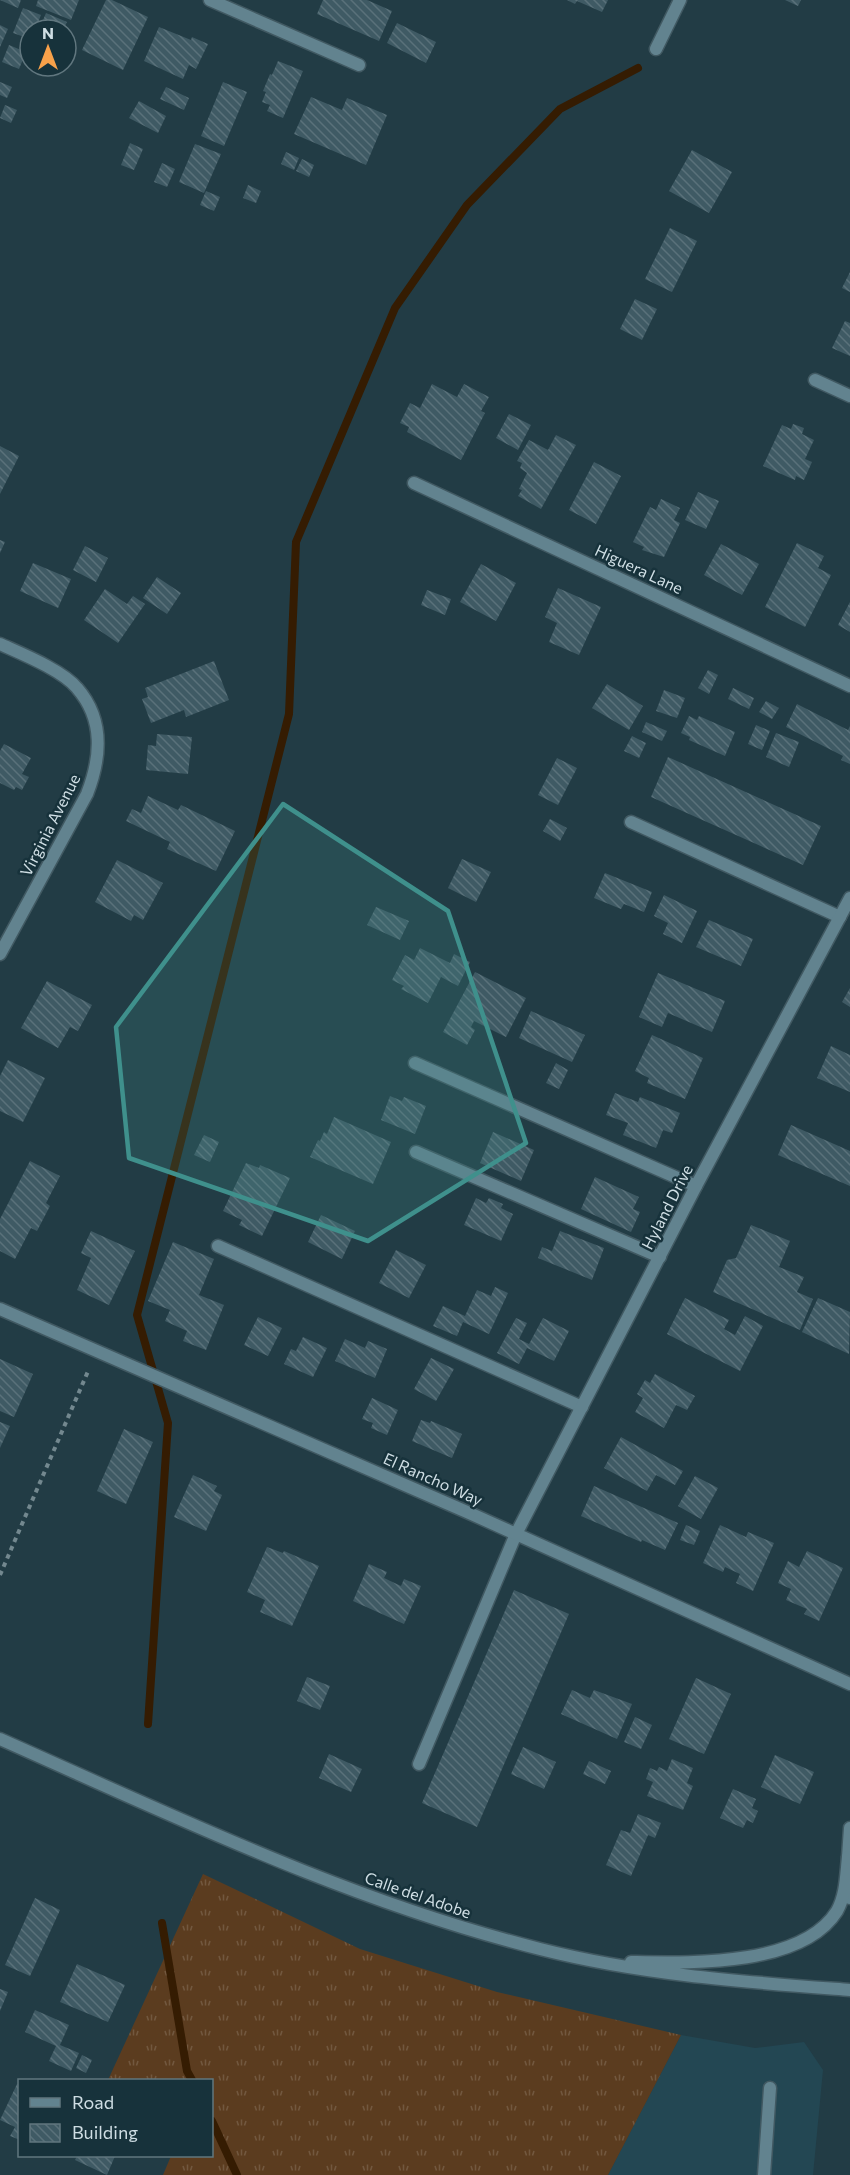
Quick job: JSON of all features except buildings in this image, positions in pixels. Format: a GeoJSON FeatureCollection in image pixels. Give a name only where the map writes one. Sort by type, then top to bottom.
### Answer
{"type":"FeatureCollection","features":[{"type":"Feature","properties":{"kind":"street"},"geometry":{"type":"LineString","coordinates":[[210,0],[359,65]]}},
{"type":"Feature","properties":{"kind":"street"},"geometry":{"type":"LineString","coordinates":[[656,49],[681,0]]}},
{"type":"Feature","properties":{"kind":"street"},"geometry":{"type":"LineString","coordinates":[[814,380],[850,396]]}},
{"type":"Feature","properties":{"kind":"street","name":"Higuera Lane"},"geometry":{"type":"LineString","coordinates":[[414,483],[850,686]]}},
{"type":"Feature","properties":{"kind":"street","name":"Virginia Avenue"},"geometry":{"type":"LineString","coordinates":[[0,644],[49,667],[77,687],[90,708],[96,726],[99,750],[96,772],[87,794],[0,954]]}},
{"type":"Feature","properties":{"kind":"street"},"geometry":{"type":"LineString","coordinates":[[631,822],[840,917]]}},
{"type":"Feature","properties":{"kind":"street","name":"Hyland Drive"},"geometry":{"type":"LineString","coordinates":[[419,1764],[516,1534],[696,1186],[850,898]]}},
{"type":"Feature","properties":{"kind":"street"},"geometry":{"type":"LineString","coordinates":[[415,1063],[696,1186]]}},
{"type":"Feature","properties":{"kind":"street"},"geometry":{"type":"LineString","coordinates":[[416,1152],[660,1257]]}},
{"type":"Feature","properties":{"kind":"street"},"geometry":{"type":"LineString","coordinates":[[218,1246],[582,1407]]}},
{"type":"Feature","properties":{"kind":"street","name":"El Rancho Way"},"geometry":{"type":"LineString","coordinates":[[0,1309],[516,1534],[850,1684]]}},
{"type":"Feature","properties":{"kind":"street","name":"Calle del Adobe"},"geometry":{"type":"LineString","coordinates":[[0,1739],[300,1869],[376,1899],[488,1935],[592,1961],[719,1981],[850,1990]]}},
{"type":"Feature","properties":{"kind":"street"},"geometry":{"type":"LineString","coordinates":[[592,1961],[673,1963],[742,1957],[791,1946],[821,1930],[838,1908],[843,1896],[850,1828]]}},
{"type":"Feature","properties":{"kind":"street"},"geometry":{"type":"LineString","coordinates":[[848,1857],[850,1898]]}},
{"type":"Feature","properties":{"kind":"street"},"geometry":{"type":"LineString","coordinates":[[764,2175],[770,2088]]}},
{"type":"Feature","properties":{"kind":"path"},"geometry":{"type":"LineString","coordinates":[[0,1575],[89,1369]]}},
{"type":"Feature","properties":{"kind":"highlighted area"},"geometry":{"type":"Polygon","coordinates":[[[283,804],[448,911],[526,1143],[368,1241],[129,1158],[116,1027],[283,804]]]}},
{"type":"Feature","properties":{"kind":"shaded area"},"geometry":{"type":"Polygon","coordinates":[[[681,2035],[755,2048],[804,2042],[823,2070],[813,2175],[608,2175],[681,2035]]]}},
{"type":"Feature","properties":{"kind":"green space"},"geometry":{"type":"Polygon","coordinates":[[[203,1874],[360,1949],[497,1992],[681,2035],[608,2175],[163,2175],[171,2157],[213,2157],[213,2079],[108,2079],[203,1874]]]}},
{"type":"Feature","properties":{"kind":"waterway"},"geometry":{"type":"LineString","coordinates":[[148,1724],[168,1423],[137,1315],[289,714],[296,542],[395,308],[467,205],[560,109],[638,68]]}},
{"type":"Feature","properties":{"kind":"waterway"},"geometry":{"type":"LineString","coordinates":[[162,1923],[187,2071],[191,2079]]}},
{"type":"Feature","properties":{"kind":"waterway"},"geometry":{"type":"LineString","coordinates":[[213,2123],[237,2175]]}}]}
